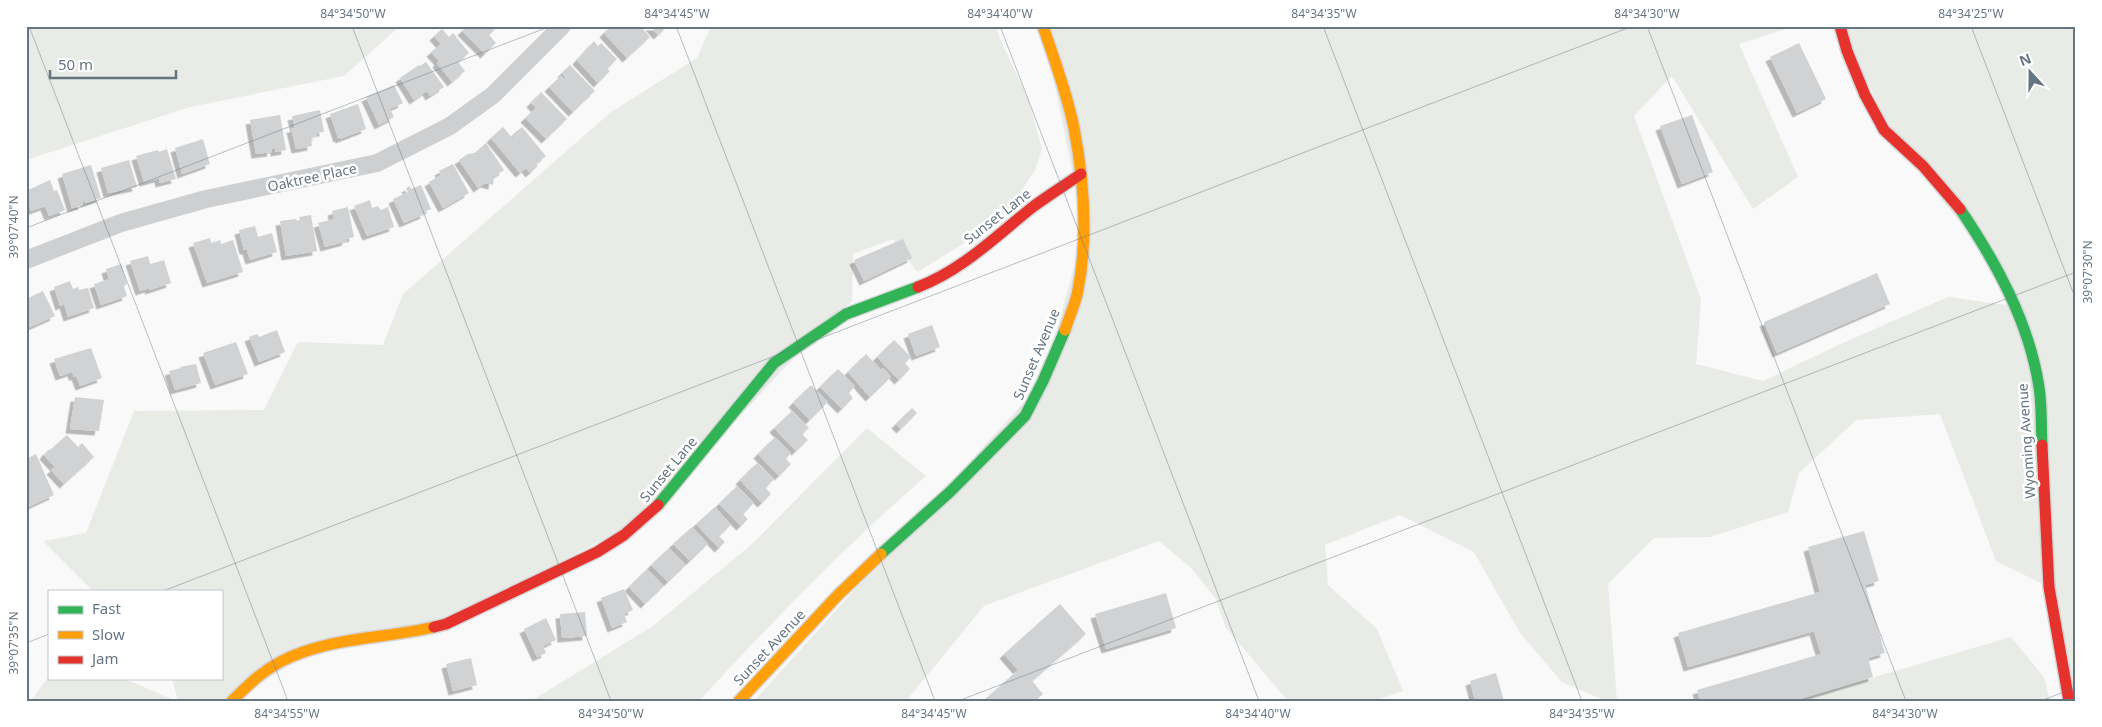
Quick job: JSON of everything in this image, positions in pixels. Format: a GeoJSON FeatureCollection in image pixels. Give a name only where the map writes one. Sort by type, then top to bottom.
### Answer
{"type":"FeatureCollection","features":[{"type":"Feature","properties":{"kind":"street","name":"Oaktree Place"},"geometry":{"type":"LineString","coordinates":[[26,260],[121,224],[206,199],[377,163],[450,126],[493,95],[562,26]]}},
{"type":"Feature","properties":{"kind":"street","name":"Sunset Avenue"},"geometry":{"type":"LineString","coordinates":[[739,701],[838,595],[951,491],[1025,416],[1044,381],[1078,291],[1084,230],[1081,174],[1074,127],[1043,26]]}},
{"type":"Feature","properties":{"kind":"street","name":"Wyoming Avenue"},"geometry":{"type":"LineString","coordinates":[[1840,26],[1847,51],[1865,95],[1884,130],[1923,166],[1954,200],[1980,238],[1999,271],[2015,306],[2030,350],[2039,387],[2048,587],[2069,701]]}},
{"type":"Feature","properties":{"kind":"street","name":"Sunset Lane"},"geometry":{"type":"LineString","coordinates":[[232,701],[258,676],[280,661],[301,651],[323,644],[425,630],[446,624],[597,552],[624,535],[654,509],[774,363],[846,314],[939,279],[1003,233],[1034,206],[1081,174]]}},
{"type":"Feature","properties":{"kind":"shaded area"},"geometry":{"type":"Polygon","coordinates":[[[26,26],[400,26],[344,76],[190,107],[26,160],[26,26]]]}},
{"type":"Feature","properties":{"kind":"shaded area"},"geometry":{"type":"Polygon","coordinates":[[[711,26],[996,26],[1001,41],[1028,98],[1042,149],[1035,170],[1006,214],[989,228],[917,272],[893,239],[853,254],[852,301],[819,331],[648,515],[446,624],[323,644],[232,701],[178,701],[173,680],[222,680],[222,590],[92,590],[43,541],[86,533],[134,411],[264,410],[298,342],[383,345],[403,294],[611,112],[697,58],[711,26]]]}},
{"type":"Feature","properties":{"kind":"shaded area"},"geometry":{"type":"Polygon","coordinates":[[[1043,26],[1795,26],[1739,44],[1798,177],[1753,209],[1672,76],[1634,116],[1701,299],[1696,364],[1763,381],[1845,342],[1948,297],[2014,306],[1999,271],[1897,143],[1840,26],[2076,26],[2076,701],[2049,587],[1996,561],[1940,414],[1856,420],[1799,473],[1788,512],[1710,537],[1654,538],[1608,584],[1617,701],[1606,701],[1562,682],[1520,633],[1474,552],[1400,515],[1325,545],[1328,585],[1377,629],[1403,691],[1374,701],[1288,701],[1226,628],[1216,599],[1191,568],[1159,541],[984,606],[906,701],[754,701],[1043,381],[1084,230],[1043,26]]]}},
{"type":"Feature","properties":{"kind":"shaded area"},"geometry":{"type":"Polygon","coordinates":[[[867,428],[926,476],[866,530],[809,586],[699,701],[531,701],[653,626],[751,545],[867,428]]]}},
{"type":"Feature","properties":{"kind":"shaded area"},"geometry":{"type":"Polygon","coordinates":[[[2011,637],[2044,677],[2050,701],[1793,701],[2011,637]]]}},
{"type":"Feature","properties":{"kind":"shaded area"},"geometry":{"type":"Polygon","coordinates":[[[48,677],[48,680],[128,680],[176,701],[31,701],[48,677]]]}},
{"type":"Feature","properties":{"kind":"building"},"geometry":{"type":"Polygon","coordinates":[[[467,26],[498,26],[489,35],[496,43],[485,54],[462,31],[467,26]]]}},
{"type":"Feature","properties":{"kind":"building"},"geometry":{"type":"Polygon","coordinates":[[[611,26],[640,26],[650,37],[627,58],[604,33],[611,26]]]}},
{"type":"Feature","properties":{"kind":"building"},"geometry":{"type":"Polygon","coordinates":[[[650,26],[668,26],[658,35],[650,26]]]}},
{"type":"Feature","properties":{"kind":"building"},"geometry":{"type":"Polygon","coordinates":[[[442,29],[449,37],[453,33],[469,53],[458,62],[465,71],[452,82],[431,52],[441,44],[434,36],[442,29]]]}},
{"type":"Feature","properties":{"kind":"building"},"geometry":{"type":"Polygon","coordinates":[[[594,41],[598,46],[601,43],[617,59],[607,69],[610,71],[598,83],[577,60],[594,41]]]}},
{"type":"Feature","properties":{"kind":"building"},"geometry":{"type":"Polygon","coordinates":[[[1799,43],[1826,99],[1797,113],[1770,57],[1799,43]]]}},
{"type":"Feature","properties":{"kind":"building"},"geometry":{"type":"Polygon","coordinates":[[[426,62],[444,87],[430,96],[427,91],[414,100],[400,78],[426,62]]]}},
{"type":"Feature","properties":{"kind":"building"},"geometry":{"type":"Polygon","coordinates":[[[570,65],[595,91],[573,112],[549,87],[561,76],[564,79],[566,78],[562,73],[570,65]]]}},
{"type":"Feature","properties":{"kind":"building"},"geometry":{"type":"Polygon","coordinates":[[[394,85],[403,103],[390,109],[394,117],[379,125],[366,97],[394,85]]]}},
{"type":"Feature","properties":{"kind":"building"},"geometry":{"type":"Polygon","coordinates":[[[541,92],[567,119],[546,139],[525,118],[536,108],[531,103],[541,92]]]}},
{"type":"Feature","properties":{"kind":"building"},"geometry":{"type":"Polygon","coordinates":[[[358,104],[366,129],[340,139],[340,137],[338,138],[330,114],[358,104]]]}},
{"type":"Feature","properties":{"kind":"building"},"geometry":{"type":"Polygon","coordinates":[[[320,110],[324,132],[316,133],[317,136],[311,138],[312,146],[296,149],[291,128],[295,128],[292,116],[320,110]]]}},
{"type":"Feature","properties":{"kind":"building"},"geometry":{"type":"Polygon","coordinates":[[[280,115],[286,150],[275,152],[275,149],[271,149],[272,152],[256,154],[250,120],[280,115]]]}},
{"type":"Feature","properties":{"kind":"building"},"geometry":{"type":"Polygon","coordinates":[[[1692,115],[1713,172],[1682,184],[1660,126],[1692,115]]]}},
{"type":"Feature","properties":{"kind":"building"},"geometry":{"type":"Polygon","coordinates":[[[503,127],[512,138],[513,134],[522,127],[546,156],[536,164],[538,166],[530,173],[526,168],[520,173],[491,138],[503,127]]]}},
{"type":"Feature","properties":{"kind":"building"},"geometry":{"type":"Polygon","coordinates":[[[203,139],[210,164],[182,174],[175,148],[203,139]]]}},
{"type":"Feature","properties":{"kind":"building"},"geometry":{"type":"Polygon","coordinates":[[[486,143],[504,170],[494,177],[493,185],[485,183],[478,188],[459,160],[468,154],[475,153],[486,143]]]}},
{"type":"Feature","properties":{"kind":"building"},"geometry":{"type":"Polygon","coordinates":[[[167,149],[176,179],[160,183],[159,178],[144,182],[136,156],[167,149]]]}},
{"type":"Feature","properties":{"kind":"building"},"geometry":{"type":"Polygon","coordinates":[[[129,160],[137,187],[108,193],[101,168],[129,160]]]}},
{"type":"Feature","properties":{"kind":"building"},"geometry":{"type":"Polygon","coordinates":[[[453,164],[469,193],[443,208],[429,182],[441,175],[439,171],[453,164]]]}},
{"type":"Feature","properties":{"kind":"building"},"geometry":{"type":"Polygon","coordinates":[[[91,165],[101,198],[85,203],[85,201],[82,202],[83,205],[72,208],[62,174],[91,165]]]}},
{"type":"Feature","properties":{"kind":"building"},"geometry":{"type":"Polygon","coordinates":[[[50,180],[54,191],[57,190],[65,210],[49,216],[45,206],[31,211],[26,198],[26,191],[50,180]]]}},
{"type":"Feature","properties":{"kind":"building"},"geometry":{"type":"Polygon","coordinates":[[[421,185],[431,209],[424,212],[425,214],[404,223],[393,199],[408,192],[406,188],[410,186],[411,189],[421,185]]]}},
{"type":"Feature","properties":{"kind":"building"},"geometry":{"type":"Polygon","coordinates":[[[370,200],[372,208],[378,206],[381,210],[388,207],[394,227],[367,236],[354,206],[370,200]]]}},
{"type":"Feature","properties":{"kind":"building"},"geometry":{"type":"Polygon","coordinates":[[[348,207],[354,237],[325,247],[318,223],[334,219],[332,211],[348,207]]]}},
{"type":"Feature","properties":{"kind":"building"},"geometry":{"type":"Polygon","coordinates":[[[311,215],[317,251],[286,256],[280,221],[296,219],[297,221],[300,220],[299,217],[311,215]]]}},
{"type":"Feature","properties":{"kind":"building"},"geometry":{"type":"Polygon","coordinates":[[[255,226],[258,237],[272,233],[277,252],[250,260],[247,250],[244,250],[239,230],[255,226]]]}},
{"type":"Feature","properties":{"kind":"building"},"geometry":{"type":"Polygon","coordinates":[[[210,238],[211,243],[220,240],[221,244],[233,240],[243,272],[207,283],[193,243],[210,238]]]}},
{"type":"Feature","properties":{"kind":"building"},"geometry":{"type":"Polygon","coordinates":[[[903,239],[912,258],[864,281],[854,260],[903,239]]]}},
{"type":"Feature","properties":{"kind":"building"},"geometry":{"type":"Polygon","coordinates":[[[148,256],[150,264],[164,260],[171,283],[150,290],[149,288],[140,291],[130,261],[148,256]]]}},
{"type":"Feature","properties":{"kind":"building"},"geometry":{"type":"Polygon","coordinates":[[[121,264],[127,284],[124,286],[127,296],[101,305],[94,284],[109,279],[106,269],[121,264]]]}},
{"type":"Feature","properties":{"kind":"building"},"geometry":{"type":"Polygon","coordinates":[[[1877,273],[1890,304],[1777,353],[1764,322],[1877,273]]]}},
{"type":"Feature","properties":{"kind":"building"},"geometry":{"type":"Polygon","coordinates":[[[70,281],[73,289],[79,287],[79,290],[88,288],[94,308],[68,317],[64,304],[60,306],[54,287],[70,281]]]}},
{"type":"Feature","properties":{"kind":"building"},"geometry":{"type":"Polygon","coordinates":[[[43,291],[55,316],[26,329],[26,299],[43,291]]]}},
{"type":"Feature","properties":{"kind":"building"},"geometry":{"type":"Polygon","coordinates":[[[932,325],[940,347],[916,356],[908,334],[932,325]]]}},
{"type":"Feature","properties":{"kind":"building"},"geometry":{"type":"Polygon","coordinates":[[[277,330],[285,352],[259,362],[249,337],[257,334],[259,337],[277,330]]]}},
{"type":"Feature","properties":{"kind":"building"},"geometry":{"type":"Polygon","coordinates":[[[894,340],[911,357],[905,363],[910,369],[899,380],[877,357],[894,340]]]}},
{"type":"Feature","properties":{"kind":"building"},"geometry":{"type":"Polygon","coordinates":[[[236,342],[248,374],[215,385],[203,353],[236,342]]]}},
{"type":"Feature","properties":{"kind":"building"},"geometry":{"type":"Polygon","coordinates":[[[91,348],[102,378],[80,386],[76,375],[74,377],[72,372],[60,376],[54,359],[91,348]]]}},
{"type":"Feature","properties":{"kind":"building"},"geometry":{"type":"Polygon","coordinates":[[[866,354],[881,370],[883,368],[891,377],[870,397],[848,372],[866,354]]]}},
{"type":"Feature","properties":{"kind":"building"},"geometry":{"type":"Polygon","coordinates":[[[196,364],[201,383],[175,390],[169,371],[196,364]]]}},
{"type":"Feature","properties":{"kind":"building"},"geometry":{"type":"Polygon","coordinates":[[[838,369],[855,386],[849,393],[853,398],[842,409],[820,387],[838,369]]]}},
{"type":"Feature","properties":{"kind":"building"},"geometry":{"type":"Polygon","coordinates":[[[811,385],[828,402],[810,420],[793,403],[811,385]]]}},
{"type":"Feature","properties":{"kind":"building"},"geometry":{"type":"Polygon","coordinates":[[[75,397],[104,400],[99,431],[70,429],[75,397]]]}},
{"type":"Feature","properties":{"kind":"building"},"geometry":{"type":"Polygon","coordinates":[[[912,408],[917,413],[901,429],[896,424],[912,408]]]}},
{"type":"Feature","properties":{"kind":"building"},"geometry":{"type":"Polygon","coordinates":[[[792,411],[809,428],[802,434],[808,440],[796,451],[774,428],[792,411]]]}},
{"type":"Feature","properties":{"kind":"building"},"geometry":{"type":"Polygon","coordinates":[[[67,435],[78,447],[82,443],[94,457],[64,484],[51,470],[55,467],[44,455],[67,435]]]}},
{"type":"Feature","properties":{"kind":"building"},"geometry":{"type":"Polygon","coordinates":[[[775,437],[791,453],[786,459],[791,464],[779,476],[758,454],[775,437]]]}},
{"type":"Feature","properties":{"kind":"building"},"geometry":{"type":"Polygon","coordinates":[[[36,454],[54,495],[26,508],[26,459],[36,454]]]}},
{"type":"Feature","properties":{"kind":"building"},"geometry":{"type":"Polygon","coordinates":[[[757,463],[774,479],[766,488],[771,494],[762,503],[740,480],[757,463]]]}},
{"type":"Feature","properties":{"kind":"building"},"geometry":{"type":"Polygon","coordinates":[[[737,486],[754,503],[743,514],[748,519],[741,526],[719,504],[737,486]]]}},
{"type":"Feature","properties":{"kind":"building"},"geometry":{"type":"Polygon","coordinates":[[[715,507],[731,525],[719,536],[725,542],[719,548],[696,524],[715,507]]]}},
{"type":"Feature","properties":{"kind":"building"},"geometry":{"type":"Polygon","coordinates":[[[692,527],[708,544],[690,561],[673,544],[692,527]]]}},
{"type":"Feature","properties":{"kind":"building"},"geometry":{"type":"Polygon","coordinates":[[[1864,531],[1879,581],[1865,585],[1885,653],[1868,658],[1873,677],[1793,701],[1700,701],[1697,690],[1821,654],[1814,631],[1688,667],[1678,633],[1820,592],[1808,547],[1864,531]]]}},
{"type":"Feature","properties":{"kind":"building"},"geometry":{"type":"Polygon","coordinates":[[[669,548],[686,565],[668,582],[651,565],[669,548]]]}},
{"type":"Feature","properties":{"kind":"building"},"geometry":{"type":"Polygon","coordinates":[[[647,569],[664,586],[645,604],[629,587],[647,569]]]}},
{"type":"Feature","properties":{"kind":"building"},"geometry":{"type":"Polygon","coordinates":[[[624,589],[633,610],[624,614],[627,622],[612,628],[601,598],[624,589]]]}},
{"type":"Feature","properties":{"kind":"building"},"geometry":{"type":"Polygon","coordinates":[[[1166,593],[1176,628],[1106,649],[1095,614],[1166,593]]]}},
{"type":"Feature","properties":{"kind":"building"},"geometry":{"type":"Polygon","coordinates":[[[1060,604],[1086,634],[1032,681],[1043,694],[1035,701],[983,701],[1018,670],[1004,654],[1060,604]]]}},
{"type":"Feature","properties":{"kind":"building"},"geometry":{"type":"Polygon","coordinates":[[[585,612],[587,636],[562,638],[560,614],[585,612]]]}},
{"type":"Feature","properties":{"kind":"building"},"geometry":{"type":"Polygon","coordinates":[[[546,618],[556,640],[543,646],[546,653],[537,657],[524,629],[546,618]]]}},
{"type":"Feature","properties":{"kind":"building"},"geometry":{"type":"Polygon","coordinates":[[[471,658],[477,685],[453,691],[446,664],[471,658]]]}},
{"type":"Feature","properties":{"kind":"building"},"geometry":{"type":"Polygon","coordinates":[[[1496,673],[1504,701],[1475,701],[1470,681],[1496,673]]]}},
{"type":"Feature","properties":{"kind":"traffic: fast"},"geometry":{"type":"LineString","coordinates":[[1960,209],[1998,271],[2028,339],[2039,387],[2042,445]]}},
{"type":"Feature","properties":{"kind":"traffic: fast"},"geometry":{"type":"LineString","coordinates":[[658,505],[774,363],[846,314],[918,287]]}},
{"type":"Feature","properties":{"kind":"traffic: fast"},"geometry":{"type":"LineString","coordinates":[[881,554],[951,491],[1025,416],[1043,381],[1065,330]]}},
{"type":"Feature","properties":{"kind":"traffic: slow"},"geometry":{"type":"LineString","coordinates":[[1043,26],[1071,115],[1080,168],[1084,209],[1083,250],[1078,290],[1065,330]]}},
{"type":"Feature","properties":{"kind":"traffic: slow"},"geometry":{"type":"LineString","coordinates":[[739,701],[838,595],[881,554]]}},
{"type":"Feature","properties":{"kind":"traffic: slow"},"geometry":{"type":"LineString","coordinates":[[232,701],[267,670],[298,654],[336,643],[434,627]]}},
{"type":"Feature","properties":{"kind":"traffic: jam"},"geometry":{"type":"LineString","coordinates":[[1840,26],[1847,51],[1865,95],[1884,130],[1923,166],[1960,209]]}},
{"type":"Feature","properties":{"kind":"traffic: jam"},"geometry":{"type":"LineString","coordinates":[[918,287],[965,262],[1034,206],[1081,174]]}},
{"type":"Feature","properties":{"kind":"traffic: jam"},"geometry":{"type":"LineString","coordinates":[[2042,445],[2049,587],[2069,701]]}},
{"type":"Feature","properties":{"kind":"traffic: jam"},"geometry":{"type":"LineString","coordinates":[[434,627],[446,624],[597,552],[624,535],[658,505]]}}]}
